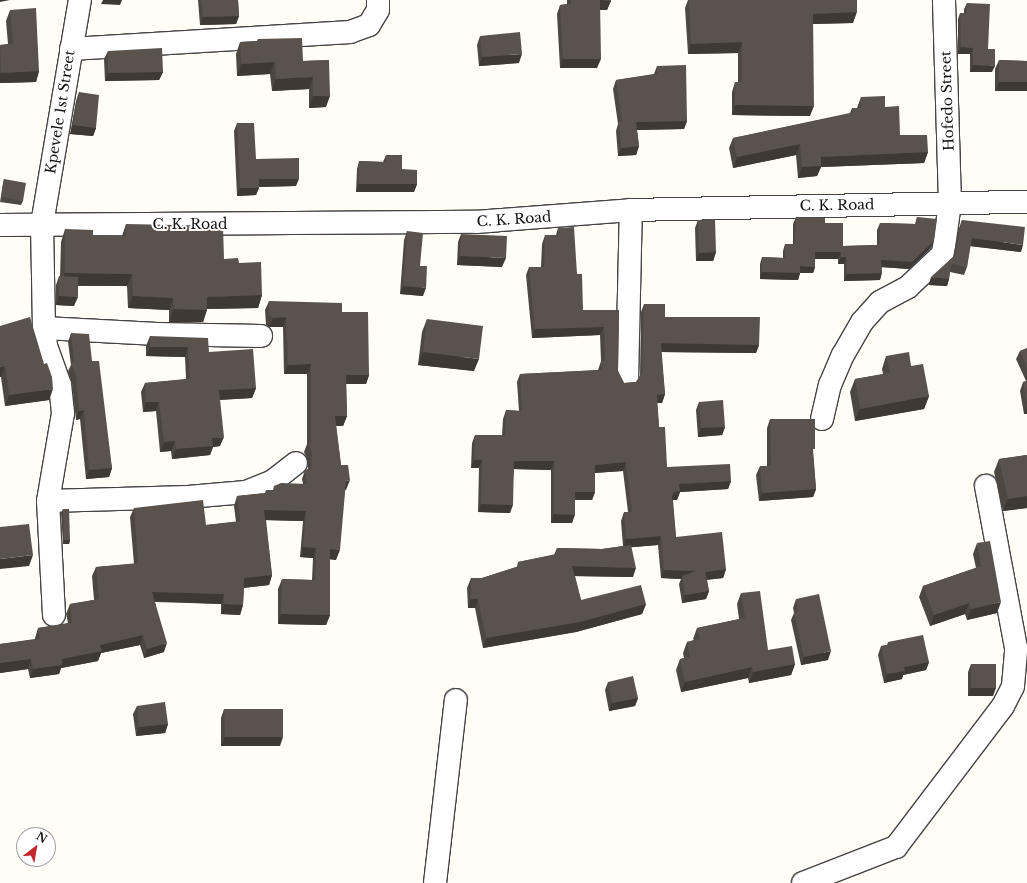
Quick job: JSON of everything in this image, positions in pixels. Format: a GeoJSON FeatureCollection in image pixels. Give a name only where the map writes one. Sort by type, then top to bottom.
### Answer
{"type":"FeatureCollection","features":[{"type":"Feature","properties":{"kind":"street","name":"Kpevele 1st Street"},"geometry":{"type":"LineString","coordinates":[[54,615],[48,501],[63,413],[60,385],[46,346],[44,328],[42,224],[70,49],[80,0]]}},
{"type":"Feature","properties":{"kind":"street"},"geometry":{"type":"LineString","coordinates":[[70,49],[350,32],[369,25],[378,10],[378,0]]}},
{"type":"Feature","properties":{"kind":"street","name":"Hofedo Street"},"geometry":{"type":"LineString","coordinates":[[822,419],[830,385],[843,355],[862,322],[880,302],[908,287],[943,254],[950,203],[944,0]]}},
{"type":"Feature","properties":{"kind":"street","name":"C. K. Road"},"geometry":{"type":"LineString","coordinates":[[0,225],[476,222],[631,210],[1027,202]]}},
{"type":"Feature","properties":{"kind":"street"},"geometry":{"type":"LineString","coordinates":[[627,380],[631,210]]}},
{"type":"Feature","properties":{"kind":"street"},"geometry":{"type":"LineString","coordinates":[[44,328],[157,334],[260,336]]}},
{"type":"Feature","properties":{"kind":"street"},"geometry":{"type":"LineString","coordinates":[[48,501],[188,497],[246,492],[273,481],[296,463]]}},
{"type":"Feature","properties":{"kind":"street"},"geometry":{"type":"LineString","coordinates":[[803,883],[896,847],[1003,706],[1013,686],[1016,648],[986,486]]}},
{"type":"Feature","properties":{"kind":"street"},"geometry":{"type":"LineString","coordinates":[[435,883],[456,700]]}},
{"type":"Feature","properties":{"kind":"building"},"geometry":{"type":"Polygon","coordinates":[[[201,0],[238,0],[239,16],[203,17],[201,0]]]}},
{"type":"Feature","properties":{"kind":"building"},"geometry":{"type":"Polygon","coordinates":[[[571,0],[600,0],[601,59],[563,59],[560,5],[571,4],[571,0]]]}},
{"type":"Feature","properties":{"kind":"building"},"geometry":{"type":"Polygon","coordinates":[[[689,0],[857,0],[857,12],[813,14],[814,106],[735,105],[735,82],[742,82],[742,42],[691,44],[689,0]]]}},
{"type":"Feature","properties":{"kind":"building"},"geometry":{"type":"Polygon","coordinates":[[[967,3],[990,4],[988,49],[995,49],[995,66],[973,65],[973,48],[961,47],[960,13],[966,13],[967,3]]]}},
{"type":"Feature","properties":{"kind":"building"},"geometry":{"type":"Polygon","coordinates":[[[36,8],[39,71],[1,73],[0,45],[13,44],[10,10],[36,8]]]}},
{"type":"Feature","properties":{"kind":"building"},"geometry":{"type":"Polygon","coordinates":[[[520,32],[522,54],[482,57],[480,36],[520,32]]]}},
{"type":"Feature","properties":{"kind":"building"},"geometry":{"type":"Polygon","coordinates":[[[302,38],[303,61],[329,60],[330,96],[313,96],[313,77],[276,79],[275,62],[241,64],[240,42],[258,41],[258,39],[302,38]]]}},
{"type":"Feature","properties":{"kind":"building"},"geometry":{"type":"Polygon","coordinates":[[[162,48],[163,72],[108,73],[108,51],[162,48]]]}},
{"type":"Feature","properties":{"kind":"building"},"geometry":{"type":"Polygon","coordinates":[[[999,60],[1027,61],[1027,82],[999,82],[999,60]]]}},
{"type":"Feature","properties":{"kind":"building"},"geometry":{"type":"Polygon","coordinates":[[[686,65],[687,121],[636,122],[639,146],[621,148],[619,122],[622,122],[616,80],[657,74],[657,66],[686,65]]]}},
{"type":"Feature","properties":{"kind":"building"},"geometry":{"type":"Polygon","coordinates":[[[79,92],[99,95],[96,128],[73,125],[79,92]]]}},
{"type":"Feature","properties":{"kind":"building"},"geometry":{"type":"Polygon","coordinates":[[[885,96],[885,107],[899,106],[900,135],[927,135],[928,152],[821,157],[821,166],[802,167],[800,144],[737,157],[733,138],[853,113],[852,108],[861,108],[861,97],[885,96]]]}},
{"type":"Feature","properties":{"kind":"building"},"geometry":{"type":"Polygon","coordinates":[[[237,123],[254,123],[256,159],[299,158],[299,179],[259,179],[259,188],[240,188],[237,123]]]}},
{"type":"Feature","properties":{"kind":"building"},"geometry":{"type":"Polygon","coordinates":[[[386,155],[402,155],[402,169],[417,170],[417,184],[359,184],[359,161],[386,162],[386,155]]]}},
{"type":"Feature","properties":{"kind":"building"},"geometry":{"type":"Polygon","coordinates":[[[4,179],[26,183],[23,201],[1,197],[4,179]]]}},
{"type":"Feature","properties":{"kind":"building"},"geometry":{"type":"Polygon","coordinates":[[[796,217],[825,218],[825,223],[843,223],[843,246],[879,245],[880,223],[916,224],[917,217],[937,219],[934,241],[912,262],[881,260],[882,273],[847,274],[846,257],[841,257],[841,252],[815,252],[815,267],[800,266],[800,273],[762,272],[762,257],[785,258],[785,244],[795,244],[796,217]]]}},
{"type":"Feature","properties":{"kind":"building"},"geometry":{"type":"Polygon","coordinates":[[[715,219],[716,252],[699,253],[698,220],[715,219]]]}},
{"type":"Feature","properties":{"kind":"building"},"geometry":{"type":"Polygon","coordinates":[[[962,220],[1025,227],[1023,245],[972,238],[967,267],[951,264],[949,279],[931,277],[955,255],[962,220]]]}},
{"type":"Feature","properties":{"kind":"building"},"geometry":{"type":"Polygon","coordinates":[[[126,224],[223,226],[224,259],[238,258],[239,263],[261,262],[262,295],[207,297],[207,310],[174,309],[173,298],[133,296],[132,274],[65,273],[65,229],[93,230],[93,235],[126,236],[126,224]]]}},
{"type":"Feature","properties":{"kind":"building"},"geometry":{"type":"Polygon","coordinates":[[[574,227],[577,274],[582,274],[583,310],[619,310],[618,371],[624,383],[636,382],[642,372],[644,304],[665,304],[665,317],[760,317],[759,345],[661,343],[665,394],[657,395],[659,427],[665,427],[667,467],[730,464],[731,481],[679,484],[680,491],[674,492],[672,497],[676,537],[722,532],[726,569],[705,572],[709,591],[685,595],[682,576],[696,571],[664,570],[661,536],[626,539],[624,512],[632,512],[626,462],[595,465],[595,492],[575,492],[575,515],[554,514],[554,461],[514,461],[513,505],[481,504],[482,460],[474,460],[475,435],[505,435],[506,410],[522,411],[520,374],[602,370],[601,361],[605,361],[604,327],[535,329],[529,267],[544,267],[545,235],[559,235],[558,228],[574,227]]]}},
{"type":"Feature","properties":{"kind":"building"},"geometry":{"type":"Polygon","coordinates":[[[407,231],[423,233],[420,266],[427,266],[426,288],[403,286],[407,231]]]}},
{"type":"Feature","properties":{"kind":"building"},"geometry":{"type":"Polygon","coordinates":[[[461,234],[507,236],[506,258],[460,256],[461,234]]]}},
{"type":"Feature","properties":{"kind":"building"},"geometry":{"type":"Polygon","coordinates":[[[59,276],[78,277],[78,297],[59,296],[59,276]]]}},
{"type":"Feature","properties":{"kind":"building"},"geometry":{"type":"Polygon","coordinates":[[[269,301],[342,303],[342,312],[368,312],[369,375],[346,375],[347,416],[335,416],[341,465],[348,465],[350,480],[346,481],[340,550],[330,549],[330,615],[281,614],[282,579],[315,580],[316,548],[303,547],[306,511],[264,510],[272,575],[244,578],[243,605],[224,604],[224,594],[152,592],[167,643],[147,649],[143,635],[100,645],[102,651],[62,659],[62,665],[33,669],[31,659],[0,663],[0,644],[40,639],[38,628],[72,623],[70,604],[99,599],[96,567],[138,563],[134,508],[203,500],[206,525],[240,521],[237,496],[266,493],[266,490],[274,490],[274,486],[281,483],[307,484],[305,470],[311,469],[312,452],[308,443],[311,442],[311,364],[288,365],[286,317],[273,318],[269,315],[269,301]]]}},
{"type":"Feature","properties":{"kind":"building"},"geometry":{"type":"Polygon","coordinates":[[[30,317],[44,364],[47,363],[52,377],[53,389],[9,395],[5,366],[0,367],[0,326],[30,317]]]}},
{"type":"Feature","properties":{"kind":"building"},"geometry":{"type":"Polygon","coordinates":[[[427,319],[483,326],[479,359],[423,352],[427,319]]]}},
{"type":"Feature","properties":{"kind":"building"},"geometry":{"type":"Polygon","coordinates":[[[71,333],[89,334],[92,361],[99,361],[112,468],[89,470],[84,410],[79,411],[76,375],[71,362],[74,362],[71,333]]]}},
{"type":"Feature","properties":{"kind":"building"},"geometry":{"type":"Polygon","coordinates":[[[150,336],[208,338],[209,352],[253,349],[256,388],[219,390],[224,437],[212,438],[213,446],[176,449],[175,441],[164,442],[159,402],[146,402],[145,383],[190,379],[188,347],[150,347],[150,336]]]}},
{"type":"Feature","properties":{"kind":"building"},"geometry":{"type":"Polygon","coordinates":[[[1027,348],[1027,368],[1020,351],[1027,348]]]}},
{"type":"Feature","properties":{"kind":"building"},"geometry":{"type":"Polygon","coordinates":[[[909,352],[911,366],[923,364],[929,396],[860,409],[855,379],[890,373],[886,356],[909,352]]]}},
{"type":"Feature","properties":{"kind":"building"},"geometry":{"type":"Polygon","coordinates":[[[1027,381],[1027,403],[1023,382],[1027,381]]]}},
{"type":"Feature","properties":{"kind":"building"},"geometry":{"type":"Polygon","coordinates":[[[723,400],[725,427],[701,428],[699,402],[723,400]]]}},
{"type":"Feature","properties":{"kind":"building"},"geometry":{"type":"Polygon","coordinates":[[[770,419],[815,419],[815,449],[813,449],[816,489],[762,493],[760,466],[771,466],[770,419]]]}},
{"type":"Feature","properties":{"kind":"building"},"geometry":{"type":"Polygon","coordinates":[[[1027,455],[1027,496],[1008,499],[999,459],[1027,455]]]}},
{"type":"Feature","properties":{"kind":"building"},"geometry":{"type":"Polygon","coordinates":[[[63,509],[69,509],[70,540],[64,540],[63,509]]]}},
{"type":"Feature","properties":{"kind":"building"},"geometry":{"type":"Polygon","coordinates":[[[29,524],[33,555],[0,559],[0,527],[29,524]]]}},
{"type":"Feature","properties":{"kind":"building"},"geometry":{"type":"Polygon","coordinates":[[[990,541],[1001,602],[971,609],[969,603],[934,615],[923,586],[981,566],[977,543],[990,541]]]}},
{"type":"Feature","properties":{"kind":"building"},"geometry":{"type":"Polygon","coordinates":[[[631,545],[636,568],[572,566],[581,600],[641,585],[646,604],[580,622],[486,638],[478,599],[471,599],[471,578],[482,578],[519,566],[518,562],[556,554],[557,548],[602,549],[631,545]]]}},
{"type":"Feature","properties":{"kind":"building"},"geometry":{"type":"Polygon","coordinates":[[[760,591],[768,650],[792,646],[795,664],[753,672],[752,667],[685,682],[680,659],[690,657],[687,642],[700,639],[697,628],[745,618],[741,593],[760,591]]]}},
{"type":"Feature","properties":{"kind":"building"},"geometry":{"type":"Polygon","coordinates":[[[819,594],[831,651],[804,657],[794,612],[798,611],[796,599],[819,594]]]}},
{"type":"Feature","properties":{"kind":"building"},"geometry":{"type":"Polygon","coordinates":[[[923,635],[929,662],[904,667],[905,671],[887,674],[881,646],[889,645],[888,642],[923,635]]]}},
{"type":"Feature","properties":{"kind":"building"},"geometry":{"type":"Polygon","coordinates":[[[971,664],[996,664],[996,688],[971,688],[971,664]]]}},
{"type":"Feature","properties":{"kind":"building"},"geometry":{"type":"Polygon","coordinates":[[[633,676],[638,698],[612,703],[608,682],[633,676]]]}},
{"type":"Feature","properties":{"kind":"building"},"geometry":{"type":"Polygon","coordinates":[[[165,702],[168,724],[139,727],[137,706],[165,702]]]}},
{"type":"Feature","properties":{"kind":"building"},"geometry":{"type":"Polygon","coordinates":[[[224,709],[283,709],[283,737],[225,737],[224,709]]]}}]}
